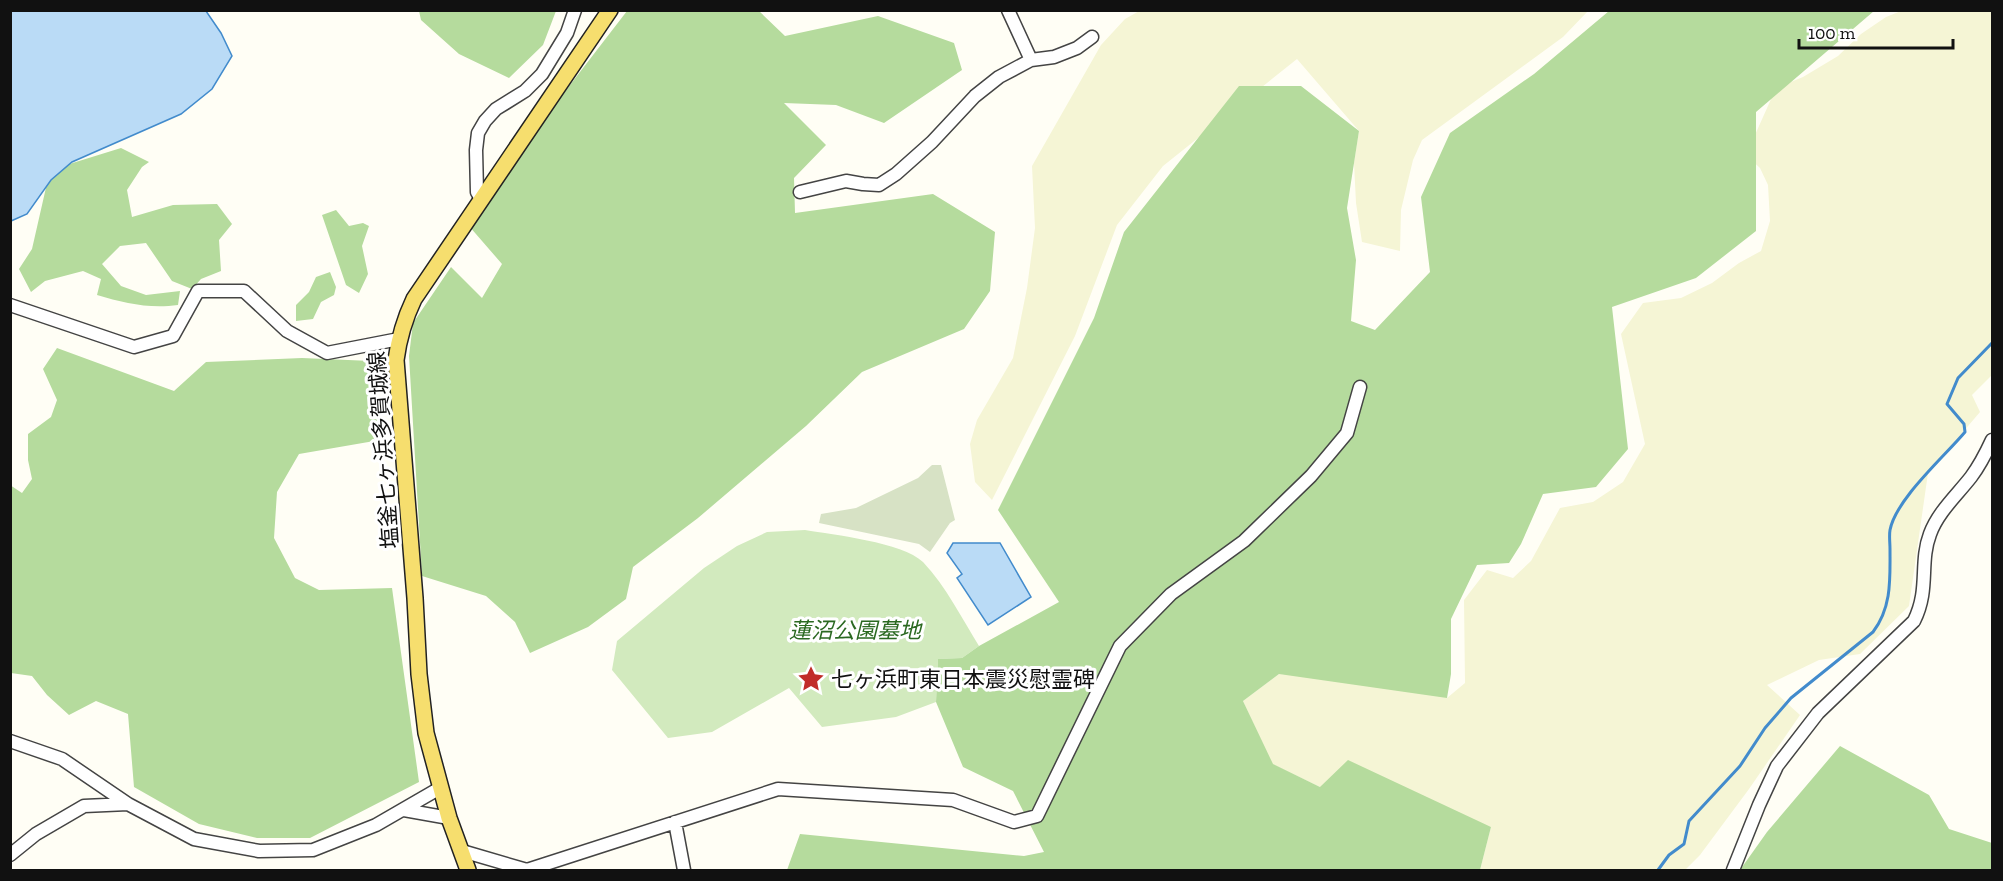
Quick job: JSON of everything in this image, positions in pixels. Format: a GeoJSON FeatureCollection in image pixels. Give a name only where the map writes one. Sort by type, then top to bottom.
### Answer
{"type":"FeatureCollection","features":[{"type":"Feature","properties":{"kind":"main road","name":"塩釜七ヶ浜多賀城線"},"geometry":{"type":"LineString","coordinates":[[468,870],[449,818],[426,733],[419,674],[396,360],[399,339],[414,299],[610,10]]}},
{"type":"Feature","properties":{"kind":"street"},"geometry":{"type":"LineString","coordinates":[[481,199],[477,192],[478,133],[496,109],[525,91],[542,75],[567,33],[575,10]]}},
{"type":"Feature","properties":{"kind":"street"},"geometry":{"type":"LineString","coordinates":[[1008,10],[1031,60]]}},
{"type":"Feature","properties":{"kind":"street"},"geometry":{"type":"LineString","coordinates":[[800,192],[846,181],[879,185],[896,174],[925,148],[975,96],[999,77],[1031,60],[1054,57],[1077,48],[1092,37]]}},
{"type":"Feature","properties":{"kind":"street"},"geometry":{"type":"LineString","coordinates":[[10,305],[134,347],[173,336],[198,291],[243,291],[287,331],[327,353],[399,339]]}},
{"type":"Feature","properties":{"kind":"street"},"geometry":{"type":"LineString","coordinates":[[462,851],[527,870],[778,789],[953,800],[1014,822],[1037,816],[1120,646],[1171,594],[1244,540],[1311,476],[1347,433],[1360,387]]}},
{"type":"Feature","properties":{"kind":"street"},"geometry":{"type":"LineString","coordinates":[[1732,870],[1770,778],[1782,759],[1818,713],[1914,621],[1923,595],[1928,543],[1932,529],[1942,512],[1977,468],[1992,441]]}},
{"type":"Feature","properties":{"kind":"street"},"geometry":{"type":"LineString","coordinates":[[10,741],[28,745],[62,759],[128,804],[194,839],[259,851],[313,850],[376,825],[440,788]]}},
{"type":"Feature","properties":{"kind":"street"},"geometry":{"type":"LineString","coordinates":[[10,855],[36,834],[84,806],[128,804]]}},
{"type":"Feature","properties":{"kind":"street"},"geometry":{"type":"LineString","coordinates":[[404,810],[449,818]]}},
{"type":"Feature","properties":{"kind":"street"},"geometry":{"type":"LineString","coordinates":[[675,822],[684,870]]}},
{"type":"Feature","properties":{"kind":"green space"},"geometry":{"type":"Polygon","coordinates":[[[419,10],[556,11],[543,45],[509,78],[459,54],[421,20],[419,10]]]}},
{"type":"Feature","properties":{"kind":"green space"},"geometry":{"type":"Polygon","coordinates":[[[1141,10],[1588,11],[1563,37],[1422,140],[1413,160],[1401,210],[1400,251],[1362,242],[1356,203],[1354,163],[1359,131],[1297,59],[1163,166],[1117,225],[1075,336],[992,500],[975,482],[970,444],[977,420],[1013,358],[1027,288],[1035,228],[1032,166],[1101,45],[1125,19],[1141,10]]]}},
{"type":"Feature","properties":{"kind":"green space"},"geometry":{"type":"Polygon","coordinates":[[[627,11],[759,11],[785,36],[878,16],[954,43],[962,70],[884,123],[836,105],[784,103],[826,145],[794,178],[795,213],[933,194],[995,232],[990,291],[964,329],[862,372],[806,426],[698,518],[633,567],[626,599],[588,627],[530,653],[515,622],[486,596],[422,576],[409,356],[413,323],[451,267],[482,298],[502,264],[469,226],[516,155],[627,11]]]}},
{"type":"Feature","properties":{"kind":"green space"},"geometry":{"type":"Polygon","coordinates":[[[1609,11],[1874,11],[1756,112],[1756,231],[1696,278],[1612,307],[1628,449],[1596,487],[1543,494],[1521,544],[1509,563],[1477,565],[1451,619],[1451,674],[1447,698],[1279,674],[1243,701],[1273,764],[1320,787],[1348,760],[1491,827],[1480,870],[787,870],[800,834],[1024,856],[1044,852],[1013,791],[963,767],[936,702],[938,659],[962,658],[979,646],[1059,602],[998,510],[1094,318],[1124,232],[1239,86],[1301,86],[1359,131],[1347,208],[1356,260],[1351,321],[1375,330],[1430,272],[1421,197],[1450,133],[1534,74],[1609,11]]]}},
{"type":"Feature","properties":{"kind":"green space"},"geometry":{"type":"Polygon","coordinates":[[[1901,11],[1992,11],[1992,375],[1972,395],[1980,412],[1928,473],[1909,606],[1860,654],[1819,660],[1767,685],[1800,715],[1749,789],[1700,855],[1685,870],[1480,870],[1491,827],[1320,787],[1272,764],[1243,701],[1279,674],[1385,677],[1447,698],[1465,683],[1464,600],[1487,570],[1513,578],[1531,561],[1560,508],[1593,502],[1623,482],[1645,444],[1621,334],[1643,303],[1681,298],[1712,283],[1739,263],[1761,251],[1770,221],[1768,185],[1760,168],[1746,155],[1776,88],[1803,77],[1838,56],[1861,34],[1886,17],[1901,11]]]}},
{"type":"Feature","properties":{"kind":"green space"},"geometry":{"type":"Polygon","coordinates":[[[121,148],[149,162],[142,167],[127,190],[132,217],[173,205],[217,204],[232,224],[219,240],[221,271],[201,279],[192,289],[172,281],[146,243],[120,246],[102,264],[121,286],[146,295],[180,291],[178,305],[137,305],[97,295],[101,279],[83,271],[45,281],[31,292],[19,269],[32,249],[50,170],[121,148]]]}},
{"type":"Feature","properties":{"kind":"green space"},"geometry":{"type":"Polygon","coordinates":[[[336,210],[349,226],[363,223],[369,226],[362,246],[368,274],[359,293],[346,285],[322,215],[336,210]]]}},
{"type":"Feature","properties":{"kind":"green space"},"geometry":{"type":"Polygon","coordinates":[[[330,272],[336,287],[334,295],[321,302],[313,319],[296,321],[296,305],[309,292],[316,277],[330,272]]]}},
{"type":"Feature","properties":{"kind":"green space"},"geometry":{"type":"Polygon","coordinates":[[[57,348],[174,391],[206,362],[302,358],[371,361],[380,440],[299,454],[277,492],[274,538],[295,578],[319,590],[392,588],[419,782],[310,838],[257,838],[199,824],[134,787],[128,714],[96,701],[69,715],[47,695],[32,676],[11,673],[10,485],[22,493],[32,479],[28,460],[28,434],[51,417],[57,400],[43,369],[57,348]]]}},
{"type":"Feature","properties":{"kind":"green space"},"geometry":{"type":"Polygon","coordinates":[[[932,465],[941,465],[955,520],[950,523],[930,552],[919,544],[819,523],[821,514],[856,508],[918,478],[932,465]]]}},
{"type":"Feature","properties":{"kind":"green space","name":"蓮沼公園墓地"},"geometry":{"type":"Polygon","coordinates":[[[805,530],[867,540],[913,555],[923,562],[939,581],[979,646],[962,658],[938,659],[936,702],[896,717],[822,727],[789,688],[712,732],[668,738],[612,670],[617,641],[704,568],[737,546],[767,532],[805,530]]]}},
{"type":"Feature","properties":{"kind":"green space"},"geometry":{"type":"Polygon","coordinates":[[[1840,746],[1929,795],[1949,829],[1992,843],[1992,870],[1740,870],[1767,832],[1840,746]]]}},
{"type":"Feature","properties":{"kind":"water"},"geometry":{"type":"Polygon","coordinates":[[[11,10],[206,11],[221,33],[232,56],[212,89],[181,114],[72,162],[51,180],[27,214],[11,221],[11,10]]]}},
{"type":"Feature","properties":{"kind":"water"},"geometry":{"type":"Polygon","coordinates":[[[953,543],[1000,543],[1031,597],[988,625],[957,578],[962,574],[947,553],[953,543]]]}},
{"type":"Feature","properties":{"kind":"waterway"},"geometry":{"type":"LineString","coordinates":[[1658,870],[1669,855],[1684,844],[1689,821],[1740,766],[1765,728],[1791,698],[1873,632],[1887,603],[1890,532],[1894,518],[1911,492],[1965,432],[1964,424],[1947,404],[1958,378],[1992,343]]}},
{"type":"Feature","properties":{"kind":"place","name":"七ヶ浜町東日本震災慰霊碑"},"geometry":{"type":"Point","coordinates":[811,679]}}]}
